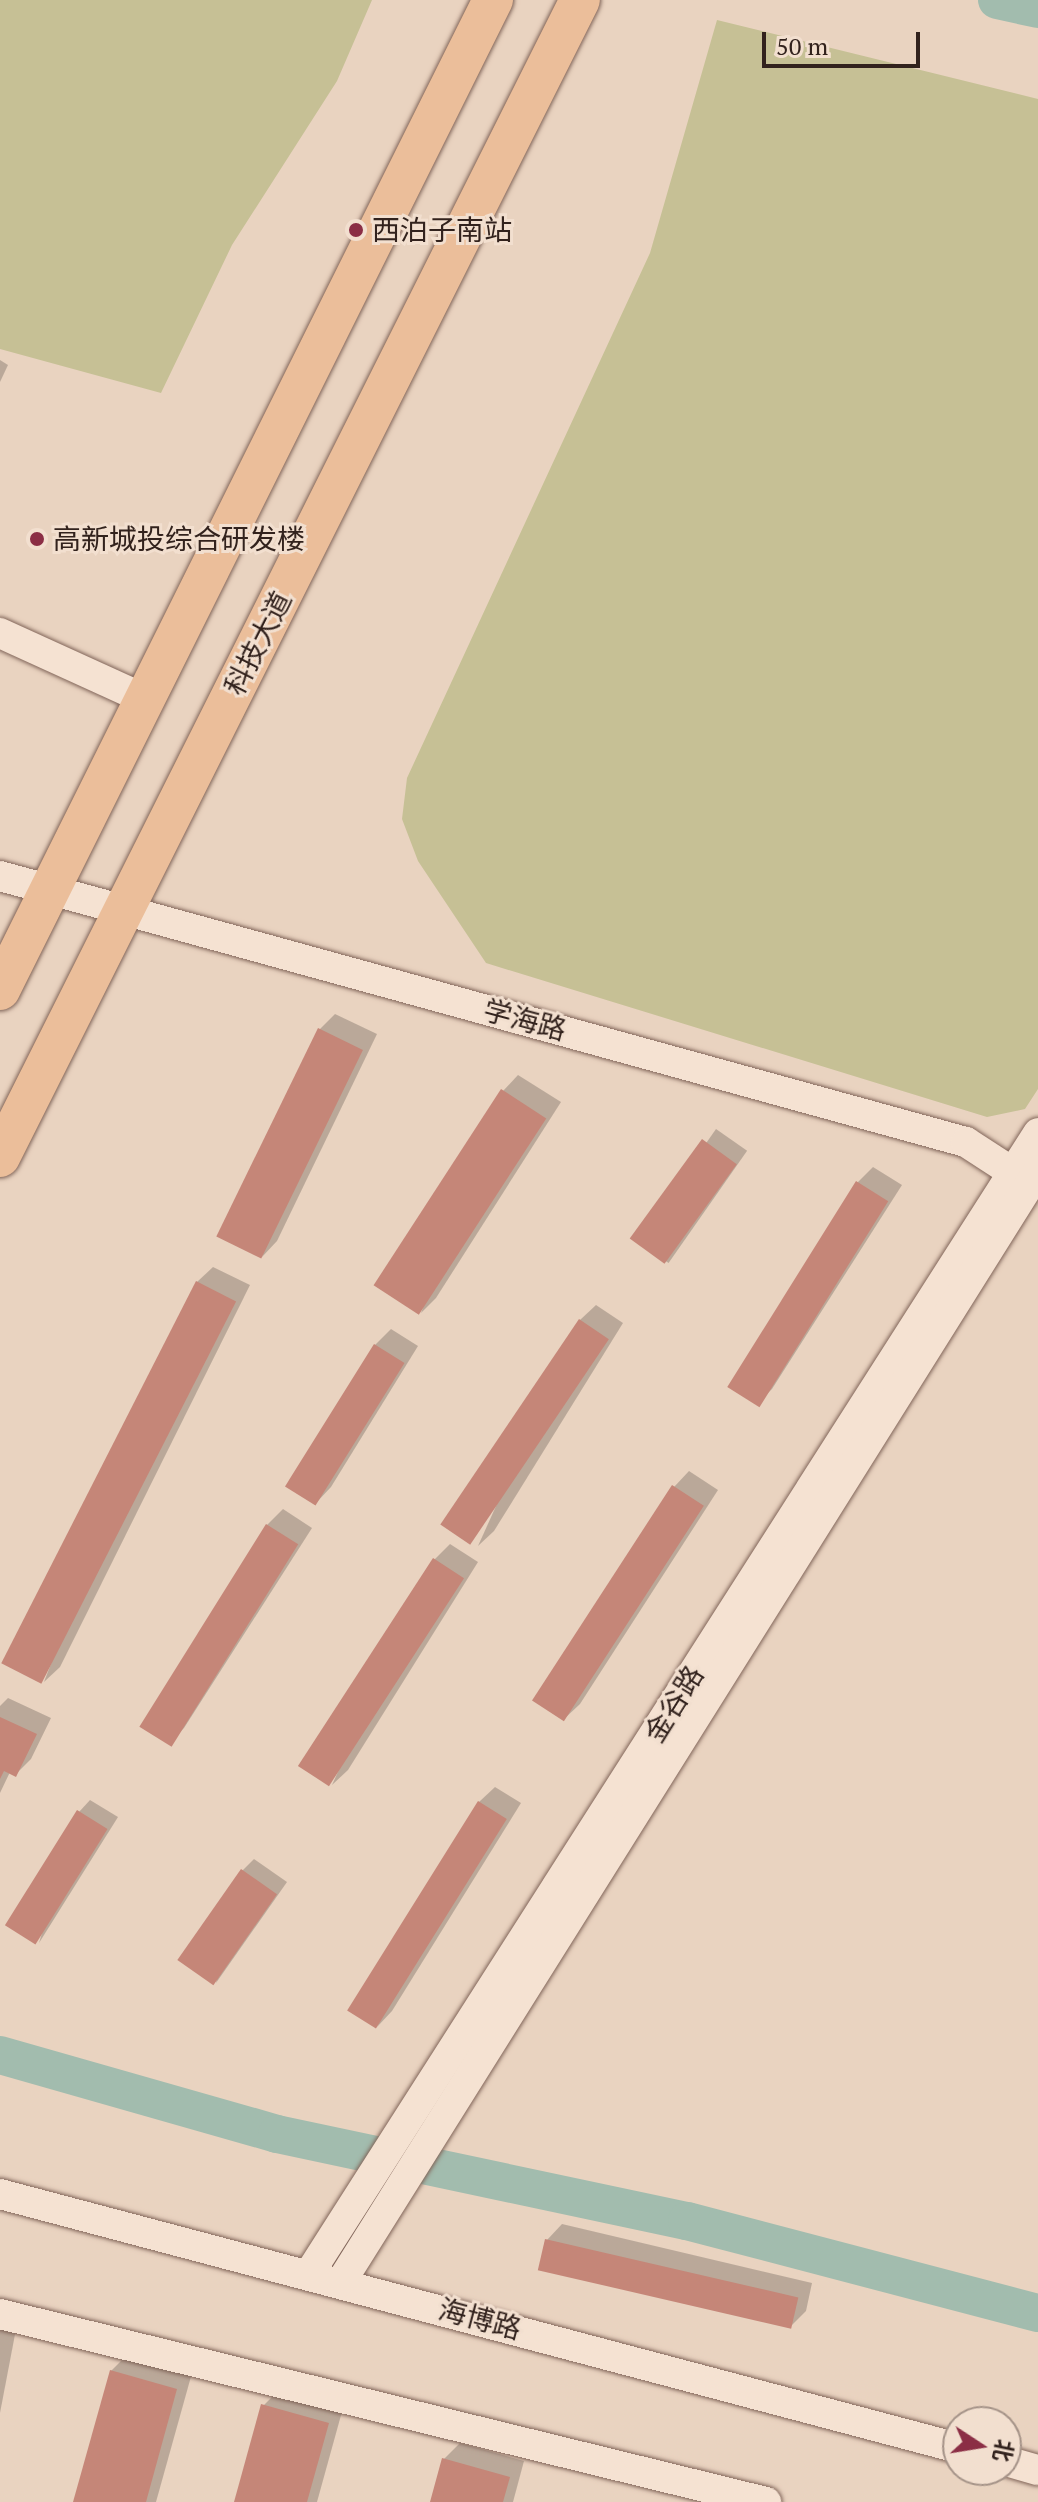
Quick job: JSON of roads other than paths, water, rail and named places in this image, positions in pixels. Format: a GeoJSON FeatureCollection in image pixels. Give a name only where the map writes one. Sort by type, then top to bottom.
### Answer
{"type":"FeatureCollection","features":[{"type":"Feature","properties":{"kind":"main road"},"geometry":{"type":"LineString","coordinates":[[0,990],[493,0]]}},
{"type":"Feature","properties":{"kind":"main road","name":"科技大道"},"geometry":{"type":"LineString","coordinates":[[0,1157],[580,0]]}},
{"type":"Feature","properties":{"kind":"street"},"geometry":{"type":"LineString","coordinates":[[0,633],[145,699]]}},
{"type":"Feature","properties":{"kind":"street","name":"学海路"},"geometry":{"type":"LineString","coordinates":[[0,876],[966,1142],[1030,1179]]}},
{"type":"Feature","properties":{"kind":"street","name":"金谷路"},"geometry":{"type":"LineString","coordinates":[[309,2274],[366,2183],[427,2117],[1030,1179],[1038,1133]]}},
{"type":"Feature","properties":{"kind":"street","name":"金谷路"},"geometry":{"type":"LineString","coordinates":[[341,2282],[398,2188],[427,2117]]}},
{"type":"Feature","properties":{"kind":"street","name":"海博路"},"geometry":{"type":"LineString","coordinates":[[0,2194],[942,2444]]}},
{"type":"Feature","properties":{"kind":"street"},"geometry":{"type":"LineString","coordinates":[[0,2314],[766,2502]]}},
{"type":"Feature","properties":{"kind":"waterway"},"geometry":{"type":"LineString","coordinates":[[997,0],[1038,9]]}},
{"type":"Feature","properties":{"kind":"waterway"},"geometry":{"type":"LineString","coordinates":[[0,2055],[277,2134],[687,2221],[1038,2313]]}},
{"type":"Feature","properties":{"kind":"place","name":"西泊子南站"},"geometry":{"type":"Point","coordinates":[356,230]}},
{"type":"Feature","properties":{"kind":"place","name":"高新城投综合研发楼"},"geometry":{"type":"Point","coordinates":[37,539]}}]}
